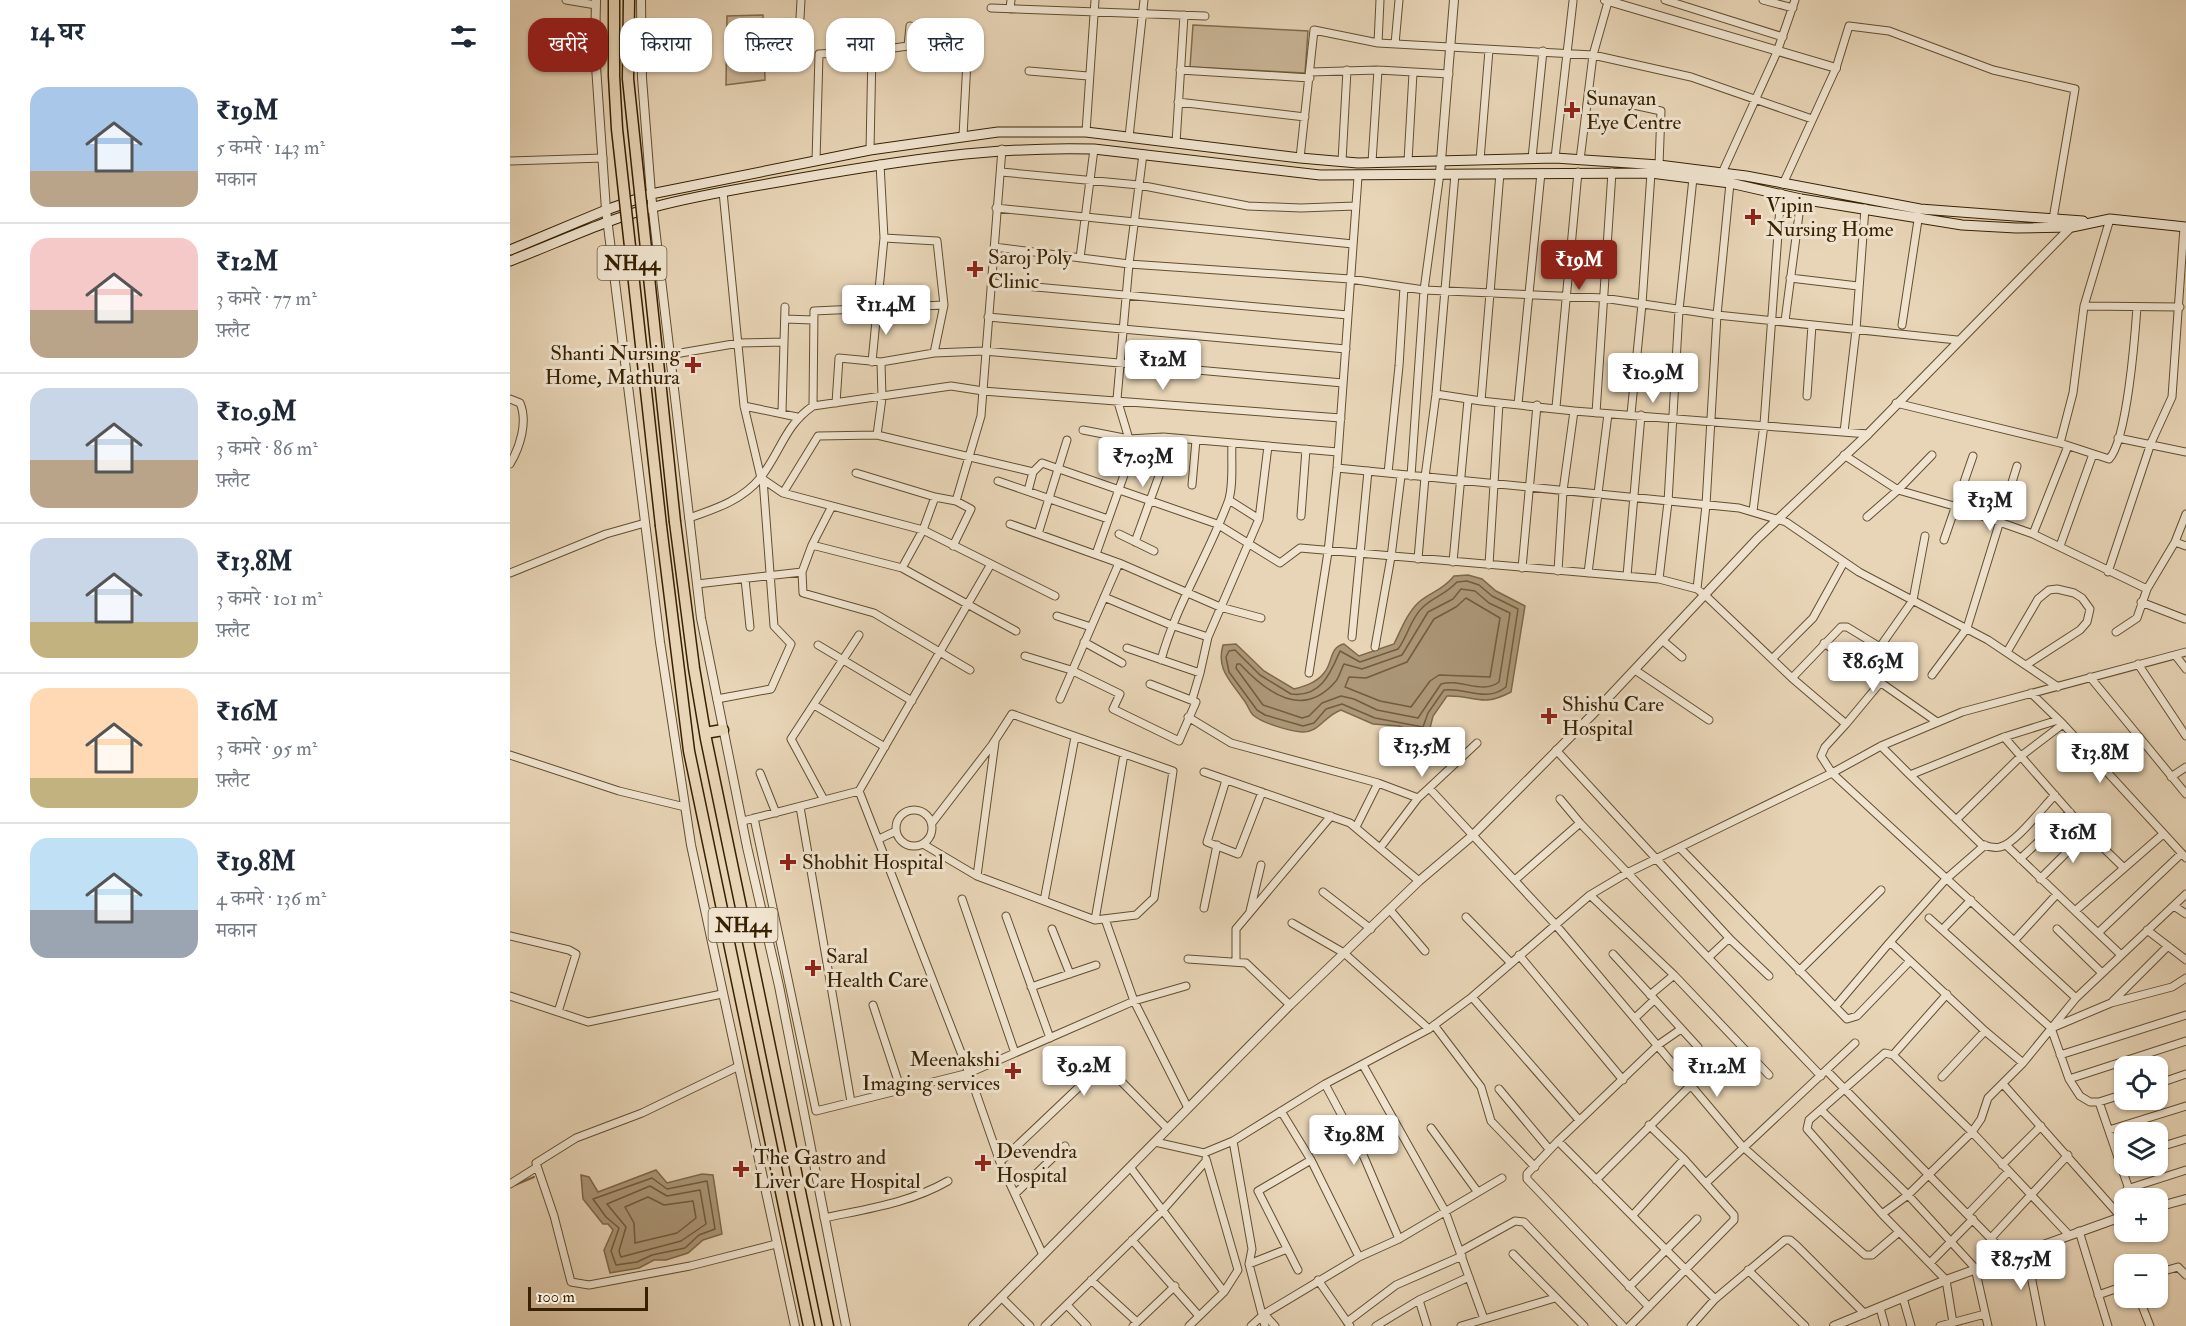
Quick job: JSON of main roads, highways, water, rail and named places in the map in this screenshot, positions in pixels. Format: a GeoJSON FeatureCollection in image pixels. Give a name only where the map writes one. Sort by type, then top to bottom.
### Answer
{"type":"FeatureCollection","features":[{"type":"Feature","properties":{"kind":"highway","name":"NH44"},"geometry":{"type":"LineString","coordinates":[[614,0],[617,129],[661,525],[689,751],[809,1326]]}},
{"type":"Feature","properties":{"kind":"highway","name":"NH44"},"geometry":{"type":"LineString","coordinates":[[629,0],[629,89],[675,522],[705,733],[828,1326]]}},
{"type":"Feature","properties":{"kind":"highway"},"geometry":{"type":"LineString","coordinates":[[705,733],[723,730]]}},
{"type":"Feature","properties":{"kind":"highway"},"geometry":{"type":"LineString","coordinates":[[677,752],[689,751]]}},
{"type":"Feature","properties":{"kind":"main road"},"geometry":{"type":"LineString","coordinates":[[510,250],[651,194],[870,150],[998,132],[1086,132],[1342,161],[1439,162],[1555,158],[1659,165],[1722,173],[1782,188],[1801,199],[1865,208],[1918,220],[2016,228],[2110,219],[2185,227]]}},
{"type":"Feature","properties":{"kind":"main road"},"geometry":{"type":"LineString","coordinates":[[510,261],[653,207],[880,164],[1002,149],[1094,149],[1320,175],[1358,177],[1440,173],[1651,173],[1868,197],[1920,209],[2053,219],[2075,223]]}},
{"type":"Feature","properties":{"kind":"water"},"geometry":{"type":"Polygon","coordinates":[[[1468,575],[1482,579],[1496,591],[1525,606],[1511,692],[1501,697],[1485,700],[1447,696],[1433,716],[1429,732],[1420,734],[1399,726],[1373,724],[1341,710],[1308,732],[1276,726],[1253,715],[1223,668],[1221,653],[1223,645],[1236,644],[1264,671],[1294,689],[1306,685],[1324,673],[1333,652],[1339,646],[1344,644],[1359,656],[1394,644],[1408,616],[1419,602],[1445,585],[1454,576],[1468,575]]]}},
{"type":"Feature","properties":{"kind":"water"},"geometry":{"type":"Polygon","coordinates":[[[656,1170],[667,1183],[702,1174],[713,1175],[722,1234],[703,1240],[688,1253],[666,1260],[654,1260],[639,1268],[610,1273],[604,1250],[613,1230],[608,1224],[603,1224],[583,1199],[581,1175],[589,1177],[598,1192],[656,1170]]]}},
{"type":"Feature","properties":{"kind":"waterway"},"geometry":{"type":"LineString","coordinates":[[515,1185],[534,1177]]}},
{"type":"Feature","properties":{"kind":"place","name":"Sunayan Eye Centre"},"geometry":{"type":"Point","coordinates":[1572,110]}},
{"type":"Feature","properties":{"kind":"place","name":"Vipin Nursing Home"},"geometry":{"type":"Point","coordinates":[1753,217]}},
{"type":"Feature","properties":{"kind":"place","name":"Saroj Poly Clinic"},"geometry":{"type":"Point","coordinates":[975,269]}},
{"type":"Feature","properties":{"kind":"place","name":"Shanti Nursing Home, Mathura"},"geometry":{"type":"Point","coordinates":[693,365]}},
{"type":"Feature","properties":{"kind":"place","name":"Shishu Care Hospital"},"geometry":{"type":"Point","coordinates":[1549,716]}},
{"type":"Feature","properties":{"kind":"place","name":"Shobhit Hospital"},"geometry":{"type":"Point","coordinates":[788,862]}},
{"type":"Feature","properties":{"kind":"place","name":"Saral Health Care"},"geometry":{"type":"Point","coordinates":[813,968]}},
{"type":"Feature","properties":{"kind":"place","name":"Meenakshi Imaging services"},"geometry":{"type":"Point","coordinates":[1013,1071]}},
{"type":"Feature","properties":{"kind":"place","name":"Devendra Hospital"},"geometry":{"type":"Point","coordinates":[983,1163]}},
{"type":"Feature","properties":{"kind":"place","name":"The Gastro and Liver Care Hospital"},"geometry":{"type":"Point","coordinates":[741,1169]}}]}
